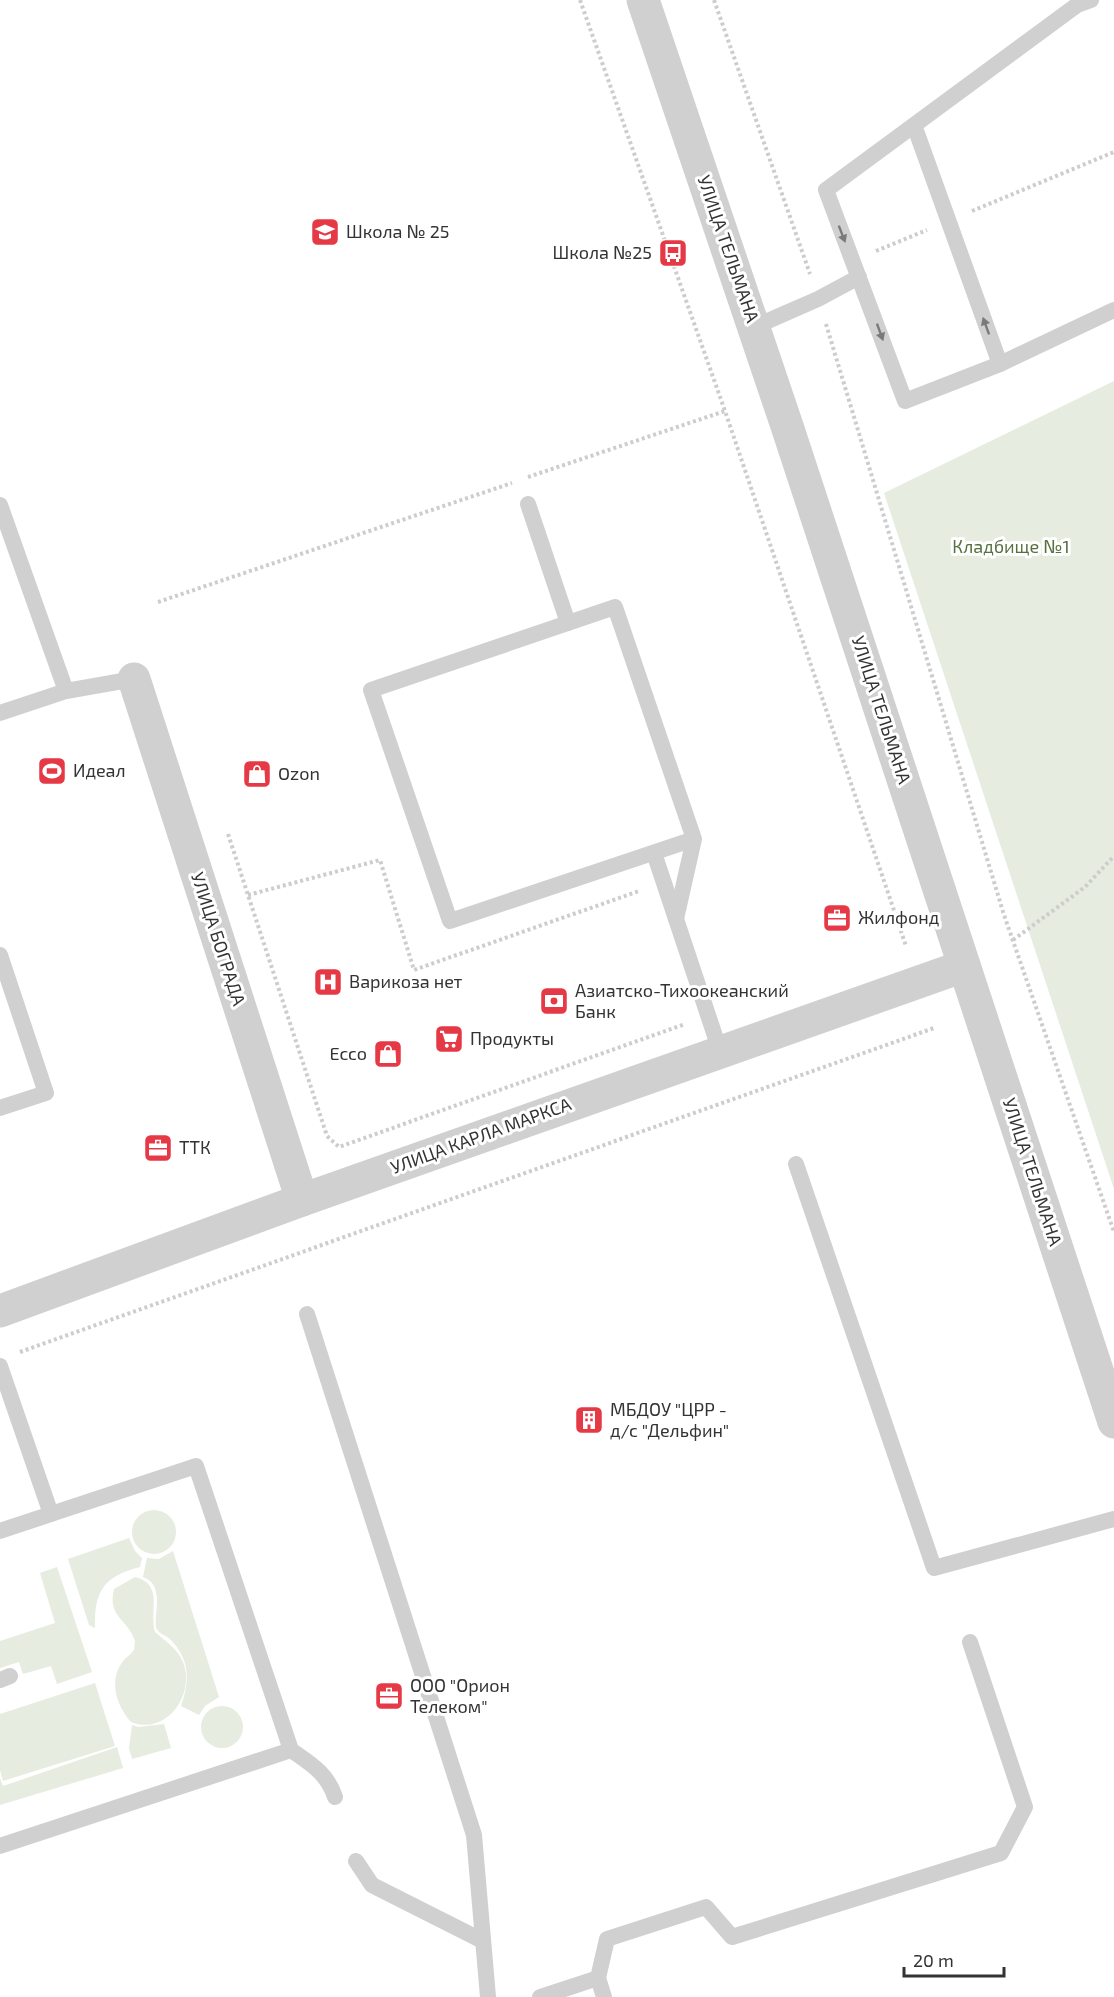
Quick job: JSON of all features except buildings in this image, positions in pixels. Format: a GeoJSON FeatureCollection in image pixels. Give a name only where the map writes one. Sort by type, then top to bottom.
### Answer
{"type":"FeatureCollection","features":[{"type":"Feature","properties":{"kind":"street","name":"УЛИЦА ТЕЛЬМАНА"},"geometry":{"type":"LineString","coordinates":[[643,0],[754,327],[1114,1422]]}},
{"type":"Feature","properties":{"kind":"street","name":"УЛИЦА БОГРАДА"},"geometry":{"type":"LineString","coordinates":[[134,679],[302,1200]]}},
{"type":"Feature","properties":{"kind":"street","name":"УЛИЦА КАРЛА МАРКСА"},"geometry":{"type":"LineString","coordinates":[[0,1311],[302,1200],[964,966]]}},
{"type":"Feature","properties":{"kind":"lane"},"geometry":{"type":"LineString","coordinates":[[1091,0],[1077,5],[826,190],[905,401],[1000,364],[1114,310]]}},
{"type":"Feature","properties":{"kind":"lane"},"geometry":{"type":"LineString","coordinates":[[914,125],[1000,364]]}},
{"type":"Feature","properties":{"kind":"lane"},"geometry":{"type":"LineString","coordinates":[[754,327],[818,299],[859,277]]}},
{"type":"Feature","properties":{"kind":"lane"},"geometry":{"type":"LineString","coordinates":[[528,504],[568,623]]}},
{"type":"Feature","properties":{"kind":"lane"},"geometry":{"type":"LineString","coordinates":[[0,505],[66,691]]}},
{"type":"Feature","properties":{"kind":"lane"},"geometry":{"type":"LineString","coordinates":[[676,919],[694,839],[615,607],[371,690],[450,921],[694,839]]}},
{"type":"Feature","properties":{"kind":"lane"},"geometry":{"type":"LineString","coordinates":[[0,713],[66,691],[134,679]]}},
{"type":"Feature","properties":{"kind":"lane"},"geometry":{"type":"LineString","coordinates":[[654,853],[720,1051]]}},
{"type":"Feature","properties":{"kind":"lane"},"geometry":{"type":"LineString","coordinates":[[0,955],[46,1093],[0,1108]]}},
{"type":"Feature","properties":{"kind":"lane"},"geometry":{"type":"LineString","coordinates":[[796,1164],[934,1568],[1114,1519]]}},
{"type":"Feature","properties":{"kind":"lane"},"geometry":{"type":"LineString","coordinates":[[307,1314],[474,1835],[489,1997]]}},
{"type":"Feature","properties":{"kind":"lane"},"geometry":{"type":"LineString","coordinates":[[6,1361],[51,1514]]}},
{"type":"Feature","properties":{"kind":"lane"},"geometry":{"type":"LineString","coordinates":[[0,1531],[196,1467],[291,1750],[319,1769],[330,1782],[335,1797]]}},
{"type":"Feature","properties":{"kind":"lane"},"geometry":{"type":"LineString","coordinates":[[604,1997],[598,1978],[607,1939],[706,1907],[732,1937],[1001,1853],[1025,1807],[970,1642]]}},
{"type":"Feature","properties":{"kind":"lane"},"geometry":{"type":"LineString","coordinates":[[0,1846],[291,1750]]}},
{"type":"Feature","properties":{"kind":"lane"},"geometry":{"type":"LineString","coordinates":[[356,1861],[372,1885],[483,1941]]}},
{"type":"Feature","properties":{"kind":"lane"},"geometry":{"type":"LineString","coordinates":[[540,1997],[598,1978]]}},
{"type":"Feature","properties":{"kind":"path"},"geometry":{"type":"LineString","coordinates":[[580,0],[725,411],[906,946]]}},
{"type":"Feature","properties":{"kind":"path"},"geometry":{"type":"LineString","coordinates":[[714,0],[818,299],[1013,940],[1114,1232]]}},
{"type":"Feature","properties":{"kind":"path"},"geometry":{"type":"LineString","coordinates":[[158,602],[725,411]]}},
{"type":"Feature","properties":{"kind":"path"},"geometry":{"type":"LineString","coordinates":[[228,834],[327,1137],[339,1147],[686,1024],[688,1013]]}},
{"type":"Feature","properties":{"kind":"path"},"geometry":{"type":"LineString","coordinates":[[1013,940],[1084,887],[1114,855]]}},
{"type":"Feature","properties":{"kind":"path"},"geometry":{"type":"LineString","coordinates":[[248,895],[380,860],[414,970],[640,890],[644,901]]}},
{"type":"Feature","properties":{"kind":"path"},"geometry":{"type":"LineString","coordinates":[[6,1361],[933,1028]]}},
{"type":"Feature","properties":{"kind":"green space","name":"Кладбище №1"},"geometry":{"type":"Polygon","coordinates":[[[1114,381],[1114,1189],[884,493],[1114,381]]]}},
{"type":"Feature","properties":{"kind":"green space"},"geometry":{"type":"Polygon","coordinates":[[[154,1510],[169,1517],[176,1532],[169,1547],[154,1554],[139,1547],[132,1532],[139,1517],[154,1510]]]}},
{"type":"Feature","properties":{"kind":"green space"},"geometry":{"type":"Polygon","coordinates":[[[129,1538],[135,1551],[142,1558],[140,1567],[118,1575],[104,1587],[97,1604],[95,1628],[89,1625],[68,1559],[129,1538]]]}},
{"type":"Feature","properties":{"kind":"green space"},"geometry":{"type":"Polygon","coordinates":[[[173,1551],[219,1697],[205,1706],[199,1715],[181,1706],[187,1679],[185,1663],[171,1640],[156,1628],[156,1592],[150,1581],[143,1577],[147,1558],[159,1559],[173,1551]]]}},
{"type":"Feature","properties":{"kind":"green space"},"geometry":{"type":"Polygon","coordinates":[[[57,1567],[92,1672],[57,1684],[51,1666],[23,1674],[19,1662],[0,1668],[0,1641],[55,1623],[40,1573],[57,1567]]]}},
{"type":"Feature","properties":{"kind":"green space"},"geometry":{"type":"Polygon","coordinates":[[[135,1577],[150,1586],[154,1599],[155,1632],[178,1653],[186,1675],[185,1687],[175,1710],[156,1723],[144,1725],[131,1722],[126,1716],[116,1694],[115,1686],[117,1671],[134,1650],[135,1641],[113,1606],[114,1589],[135,1577]]]}},
{"type":"Feature","properties":{"kind":"green space"},"geometry":{"type":"Polygon","coordinates":[[[95,1683],[115,1746],[3,1781],[0,1770],[0,1714],[95,1683]]]}},
{"type":"Feature","properties":{"kind":"green space"},"geometry":{"type":"Polygon","coordinates":[[[222,1706],[237,1712],[243,1727],[237,1742],[222,1748],[207,1742],[201,1727],[207,1712],[222,1706]]]}},
{"type":"Feature","properties":{"kind":"green space"},"geometry":{"type":"Polygon","coordinates":[[[164,1724],[171,1748],[132,1759],[129,1748],[132,1725],[138,1727],[164,1724]]]}},
{"type":"Feature","properties":{"kind":"green space"},"geometry":{"type":"Polygon","coordinates":[[[117,1747],[123,1768],[0,1805],[0,1778],[3,1786],[117,1747]]]}},
{"type":"Feature","properties":{"kind":"place","name":"Школа № 25"},"geometry":{"type":"Point","coordinates":[325,232]}},
{"type":"Feature","properties":{"kind":"place","name":"Школа №25"},"geometry":{"type":"Point","coordinates":[673,253]}},
{"type":"Feature","properties":{"kind":"place","name":"Идеал"},"geometry":{"type":"Point","coordinates":[52,771]}},
{"type":"Feature","properties":{"kind":"place","name":"Ozon"},"geometry":{"type":"Point","coordinates":[257,774]}},
{"type":"Feature","properties":{"kind":"place","name":"Жилфонд"},"geometry":{"type":"Point","coordinates":[837,918]}},
{"type":"Feature","properties":{"kind":"place","name":"Варикоза нет"},"geometry":{"type":"Point","coordinates":[328,982]}},
{"type":"Feature","properties":{"kind":"place","name":"Азиатско-Тихоокеанский Банк"},"geometry":{"type":"Point","coordinates":[554,1001]}},
{"type":"Feature","properties":{"kind":"place","name":"Продукты"},"geometry":{"type":"Point","coordinates":[449,1039]}},
{"type":"Feature","properties":{"kind":"place","name":"Ecco"},"geometry":{"type":"Point","coordinates":[388,1054]}},
{"type":"Feature","properties":{"kind":"place","name":"ТТК"},"geometry":{"type":"Point","coordinates":[158,1148]}},
{"type":"Feature","properties":{"kind":"place","name":"МБДОУ \"ЦРР - д/с \"Дельфин\""},"geometry":{"type":"Point","coordinates":[589,1420]}},
{"type":"Feature","properties":{"kind":"place","name":"ООО \"Орион Телеком\""},"geometry":{"type":"Point","coordinates":[389,1696]}}]}
